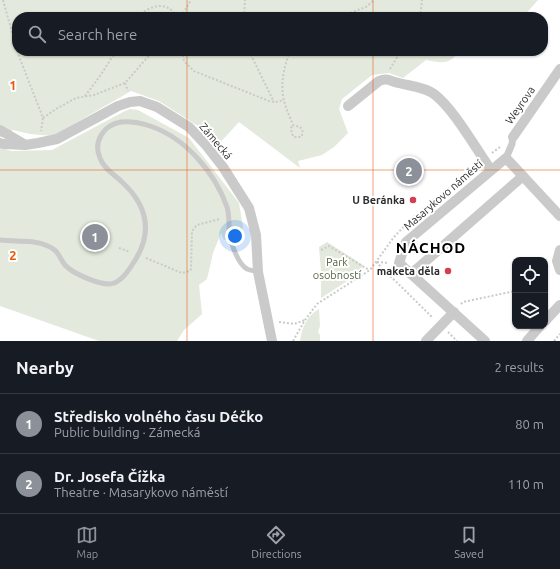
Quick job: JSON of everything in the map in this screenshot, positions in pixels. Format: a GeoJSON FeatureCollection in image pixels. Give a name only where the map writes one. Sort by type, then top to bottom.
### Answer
{"type":"FeatureCollection","features":[{"type":"Feature","properties":{"kind":"street","name":"Weyrova"},"geometry":{"type":"LineString","coordinates":[[506,158],[512,144],[513,137],[560,69]]}},
{"type":"Feature","properties":{"kind":"street"},"geometry":{"type":"LineString","coordinates":[[348,106],[379,81],[384,79],[390,79],[397,83],[410,85],[434,94],[450,112],[491,170]]}},
{"type":"Feature","properties":{"kind":"street","name":"Zámecká"},"geometry":{"type":"LineString","coordinates":[[0,143],[25,145],[57,139],[118,106],[130,102],[140,101],[156,107],[189,127],[223,167],[249,208],[256,235],[258,272],[272,341]]}},
{"type":"Feature","properties":{"kind":"street"},"geometry":{"type":"LineString","coordinates":[[0,130],[25,145]]}},
{"type":"Feature","properties":{"kind":"street"},"geometry":{"type":"LineString","coordinates":[[506,158],[560,216]]}},
{"type":"Feature","properties":{"kind":"street","name":"Masarykovo náměstí"},"geometry":{"type":"LineString","coordinates":[[485,341],[399,263],[406,242],[506,158]]}},
{"type":"Feature","properties":{"kind":"street"},"geometry":{"type":"LineString","coordinates":[[412,274],[523,176]]}},
{"type":"Feature","properties":{"kind":"street"},"geometry":{"type":"LineString","coordinates":[[560,250],[557,261],[560,270]]}},
{"type":"Feature","properties":{"kind":"street"},"geometry":{"type":"LineString","coordinates":[[548,318],[560,304]]}},
{"type":"Feature","properties":{"kind":"street"},"geometry":{"type":"LineString","coordinates":[[426,341],[454,312]]}},
{"type":"Feature","properties":{"kind":"street"},"geometry":{"type":"LineString","coordinates":[[527,341],[537,329]]}},
{"type":"Feature","properties":{"kind":"lane"},"geometry":{"type":"LineString","coordinates":[[0,240],[36,242],[48,246],[58,252],[66,266],[90,280],[109,284],[116,282],[125,275],[138,255],[145,236],[145,222],[142,206],[134,194],[104,165],[97,147],[98,139],[103,131],[116,124],[136,122],[152,126],[168,134],[185,146],[199,161],[219,188],[229,216],[230,235],[240,264],[246,268],[258,272]]}},
{"type":"Feature","properties":{"kind":"path"},"geometry":{"type":"LineString","coordinates":[[3,0],[12,33]]}},
{"type":"Feature","properties":{"kind":"path"},"geometry":{"type":"LineString","coordinates":[[184,12],[191,0]]}},
{"type":"Feature","properties":{"kind":"path"},"geometry":{"type":"LineString","coordinates":[[244,12],[245,0]]}},
{"type":"Feature","properties":{"kind":"path"},"geometry":{"type":"LineString","coordinates":[[352,12],[366,7],[374,0]]}},
{"type":"Feature","properties":{"kind":"path"},"geometry":{"type":"LineString","coordinates":[[421,12],[422,0]]}},
{"type":"Feature","properties":{"kind":"path"},"geometry":{"type":"LineString","coordinates":[[142,12],[155,5],[161,5],[173,12]]}},
{"type":"Feature","properties":{"kind":"path"},"geometry":{"type":"LineString","coordinates":[[19,56],[43,118],[76,98],[94,95],[125,83],[149,56]]}},
{"type":"Feature","properties":{"kind":"path"},"geometry":{"type":"LineString","coordinates":[[84,97],[113,56]]}},
{"type":"Feature","properties":{"kind":"path"},"geometry":{"type":"LineString","coordinates":[[183,56],[184,61],[194,71],[274,102],[284,100]]}},
{"type":"Feature","properties":{"kind":"path"},"geometry":{"type":"LineString","coordinates":[[251,56],[274,102]]}},
{"type":"Feature","properties":{"kind":"path"},"geometry":{"type":"LineString","coordinates":[[289,56],[282,83],[284,100],[293,125],[291,128],[292,134],[294,137],[301,137],[303,133],[302,129],[293,125]]}},
{"type":"Feature","properties":{"kind":"path"},"geometry":{"type":"LineString","coordinates":[[384,79],[398,56]]}},
{"type":"Feature","properties":{"kind":"path"},"geometry":{"type":"LineString","coordinates":[[293,341],[305,320],[318,304],[369,270],[394,237],[410,220],[513,137]]}},
{"type":"Feature","properties":{"kind":"path"},"geometry":{"type":"LineString","coordinates":[[119,248],[182,273],[187,273],[191,269],[192,231],[194,227],[229,216]]}},
{"type":"Feature","properties":{"kind":"path"},"geometry":{"type":"LineString","coordinates":[[321,250],[329,246],[369,270]]}},
{"type":"Feature","properties":{"kind":"path"},"geometry":{"type":"LineString","coordinates":[[376,262],[440,327]]}},
{"type":"Feature","properties":{"kind":"path"},"geometry":{"type":"LineString","coordinates":[[454,312],[463,302],[512,292]]}},
{"type":"Feature","properties":{"kind":"path"},"geometry":{"type":"LineString","coordinates":[[266,317],[281,323],[294,324],[305,320]]}},
{"type":"Feature","properties":{"kind":"path"},"geometry":{"type":"LineString","coordinates":[[554,341],[560,334]]}},
{"type":"Feature","properties":{"kind":"green space"},"geometry":{"type":"Polygon","coordinates":[[[0,0],[538,0],[527,12],[12,12],[12,56],[456,56],[445,62],[426,60],[403,78],[389,73],[372,75],[342,99],[339,109],[348,133],[334,147],[322,155],[298,161],[300,168],[239,122],[216,147],[201,128],[159,101],[131,91],[53,136],[30,134],[13,130],[0,138],[0,0]]]}},
{"type":"Feature","properties":{"kind":"green space"},"geometry":{"type":"Polygon","coordinates":[[[130,109],[138,110],[189,138],[239,203],[243,227],[242,234],[224,240],[221,233],[213,253],[207,279],[199,285],[202,314],[184,330],[177,341],[99,341],[0,306],[0,147],[11,151],[52,150],[130,109]]]}},
{"type":"Feature","properties":{"kind":"green space","name":"Park osobností"},"geometry":{"type":"Polygon","coordinates":[[[327,242],[363,265],[358,274],[321,298],[319,247],[327,242]]]}},
{"type":"Feature","properties":{"kind":"green space"},"geometry":{"type":"Polygon","coordinates":[[[319,309],[320,326],[318,332],[320,335],[320,341],[300,341],[306,322],[311,315],[319,309]]]}},
{"type":"Feature","properties":{"kind":"place","name":"Dr. Josefa Čížka"},"geometry":{"type":"Point","coordinates":[409,171]}},
{"type":"Feature","properties":{"kind":"place","name":"U Beránka"},"geometry":{"type":"Point","coordinates":[413,200]}},
{"type":"Feature","properties":{"kind":"place","name":"Středisko volného času Déčko"},"geometry":{"type":"Point","coordinates":[95,237]}},
{"type":"Feature","properties":{"kind":"place","name":"maketa děla"},"geometry":{"type":"Point","coordinates":[448,271]}},
{"type":"Feature","properties":{"kind":"district","name":"NÁCHOD"},"geometry":{"type":"Point","coordinates":[431,247]}}]}
